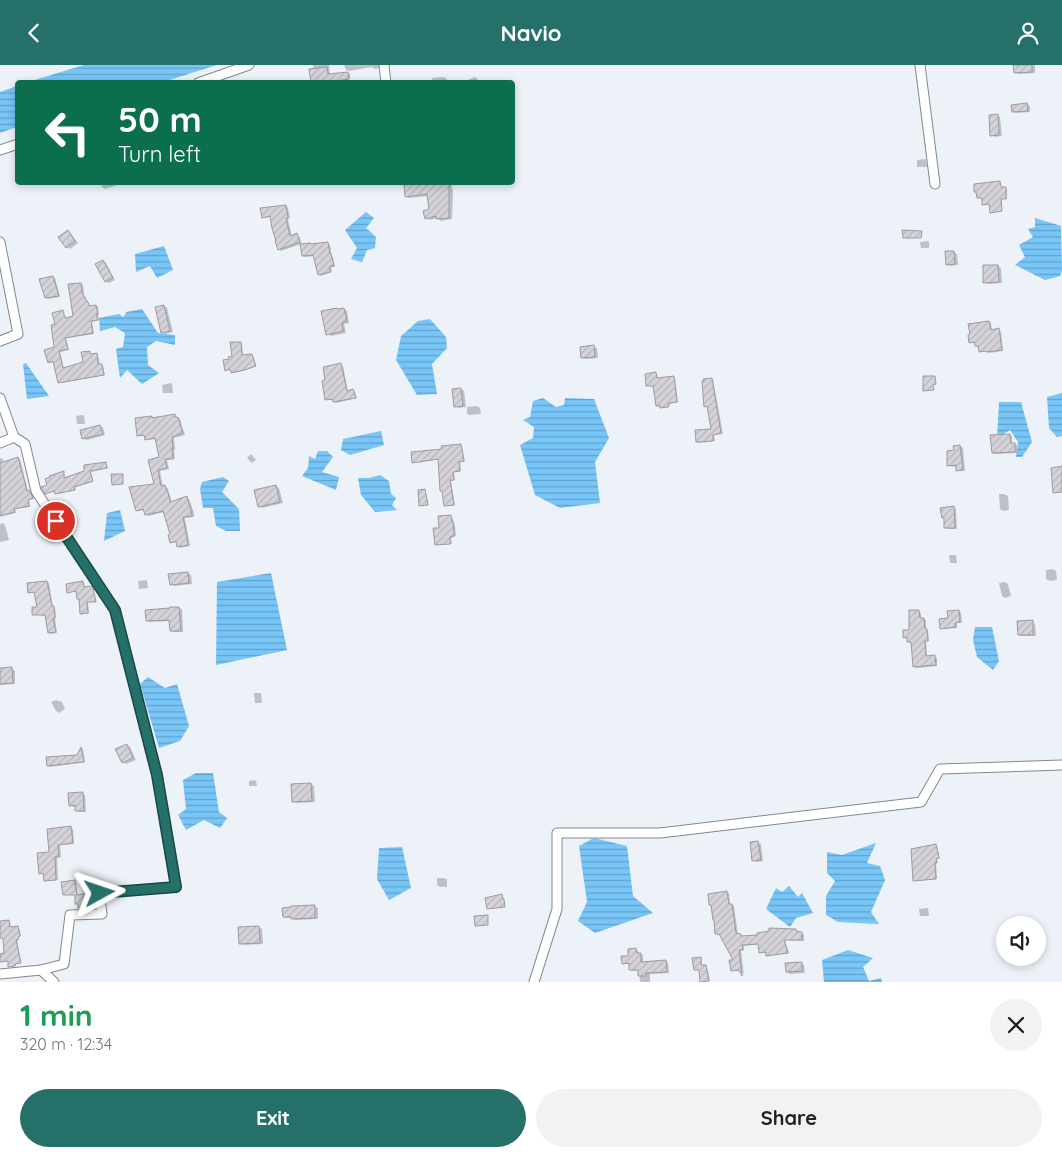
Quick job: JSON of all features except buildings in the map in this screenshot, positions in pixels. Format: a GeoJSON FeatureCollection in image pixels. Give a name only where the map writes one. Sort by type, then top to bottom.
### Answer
{"type":"FeatureCollection","features":[{"type":"Feature","properties":{"kind":"street"},"geometry":{"type":"LineString","coordinates":[[206,80],[249,65]]}},
{"type":"Feature","properties":{"kind":"street"},"geometry":{"type":"LineString","coordinates":[[384,65],[386,80]]}},
{"type":"Feature","properties":{"kind":"street"},"geometry":{"type":"LineString","coordinates":[[920,65],[935,183]]}},
{"type":"Feature","properties":{"kind":"street"},"geometry":{"type":"LineString","coordinates":[[0,150],[15,145]]}},
{"type":"Feature","properties":{"kind":"street"},"geometry":{"type":"LineString","coordinates":[[0,242],[18,334],[0,341]]}},
{"type":"Feature","properties":{"kind":"street"},"geometry":{"type":"LineString","coordinates":[[0,398],[14,437],[25,444],[36,491],[115,610],[157,775],[176,887],[100,893],[102,914],[70,915],[64,964],[40,970],[0,974]]}},
{"type":"Feature","properties":{"kind":"street"},"geometry":{"type":"LineString","coordinates":[[0,443],[14,437]]}},
{"type":"Feature","properties":{"kind":"street"},"geometry":{"type":"LineString","coordinates":[[534,982],[558,909],[557,833],[660,833],[921,803],[940,769],[1062,765]]}},
{"type":"Feature","properties":{"kind":"street"},"geometry":{"type":"LineString","coordinates":[[40,970],[54,982]]}},
{"type":"Feature","properties":{"kind":"water"},"geometry":{"type":"Polygon","coordinates":[[[84,65],[217,65],[169,80],[35,80],[84,65]]]}},
{"type":"Feature","properties":{"kind":"water"},"geometry":{"type":"Polygon","coordinates":[[[15,87],[15,128],[0,133],[0,92],[15,87]]]}},
{"type":"Feature","properties":{"kind":"water"},"geometry":{"type":"Polygon","coordinates":[[[366,212],[374,218],[366,228],[376,237],[375,248],[367,250],[362,262],[351,259],[357,248],[345,230],[366,212]]]}},
{"type":"Feature","properties":{"kind":"water"},"geometry":{"type":"Polygon","coordinates":[[[1035,218],[1061,226],[1062,271],[1060,276],[1045,280],[1015,265],[1025,257],[1019,245],[1033,237],[1028,229],[1035,227],[1035,218]]]}},
{"type":"Feature","properties":{"kind":"water"},"geometry":{"type":"Polygon","coordinates":[[[164,246],[173,270],[157,278],[150,266],[136,272],[135,254],[164,246]]]}},
{"type":"Feature","properties":{"kind":"water"},"geometry":{"type":"Polygon","coordinates":[[[142,309],[158,333],[175,335],[175,345],[156,341],[147,347],[148,365],[159,373],[142,384],[127,370],[120,378],[116,349],[123,347],[125,333],[115,327],[100,331],[99,318],[119,314],[123,317],[126,312],[142,309]]]}},
{"type":"Feature","properties":{"kind":"water"},"geometry":{"type":"Polygon","coordinates":[[[430,319],[446,337],[447,348],[432,364],[437,394],[417,395],[396,360],[401,336],[418,321],[430,319]]]}},
{"type":"Feature","properties":{"kind":"water"},"geometry":{"type":"Polygon","coordinates":[[[26,363],[49,396],[27,399],[23,364],[26,363]]]}},
{"type":"Feature","properties":{"kind":"water"},"geometry":{"type":"Polygon","coordinates":[[[1062,393],[1062,436],[1057,437],[1049,428],[1047,397],[1062,393]]]}},
{"type":"Feature","properties":{"kind":"water"},"geometry":{"type":"Polygon","coordinates":[[[543,398],[556,407],[564,405],[565,398],[594,399],[609,438],[595,462],[600,503],[560,508],[535,495],[520,445],[533,438],[534,427],[523,420],[530,417],[533,401],[543,398]]]}},
{"type":"Feature","properties":{"kind":"water"},"geometry":{"type":"Polygon","coordinates":[[[999,402],[1021,402],[1032,442],[1022,457],[1016,457],[1018,442],[1010,430],[997,438],[999,402]]]}},
{"type":"Feature","properties":{"kind":"water"},"geometry":{"type":"Polygon","coordinates":[[[381,431],[384,445],[350,455],[341,450],[343,439],[381,431]]]}},
{"type":"Feature","properties":{"kind":"water"},"geometry":{"type":"Polygon","coordinates":[[[318,451],[327,451],[333,457],[322,472],[339,477],[336,490],[302,476],[308,468],[309,456],[315,459],[318,451]]]}},
{"type":"Feature","properties":{"kind":"water"},"geometry":{"type":"Polygon","coordinates":[[[380,475],[389,481],[391,494],[396,498],[392,505],[397,510],[375,512],[361,495],[358,478],[380,475]]]}},
{"type":"Feature","properties":{"kind":"water"},"geometry":{"type":"Polygon","coordinates":[[[223,477],[229,481],[222,492],[239,509],[240,531],[226,531],[216,526],[213,508],[203,508],[200,489],[202,482],[223,477]]]}},
{"type":"Feature","properties":{"kind":"water"},"geometry":{"type":"Polygon","coordinates":[[[120,510],[125,531],[104,541],[107,513],[120,510]]]}},
{"type":"Feature","properties":{"kind":"water"},"geometry":{"type":"Polygon","coordinates":[[[271,573],[287,650],[216,665],[217,582],[271,573]]]}},
{"type":"Feature","properties":{"kind":"water"},"geometry":{"type":"Polygon","coordinates":[[[975,627],[992,627],[999,661],[993,670],[977,657],[973,640],[975,627]]]}},
{"type":"Feature","properties":{"kind":"water"},"geometry":{"type":"Polygon","coordinates":[[[148,677],[165,688],[177,684],[189,726],[180,741],[159,748],[140,684],[148,677]]]}},
{"type":"Feature","properties":{"kind":"water"},"geometry":{"type":"Polygon","coordinates":[[[196,773],[213,773],[219,812],[227,818],[220,828],[204,820],[186,830],[178,815],[186,809],[183,780],[196,773]]]}},
{"type":"Feature","properties":{"kind":"water"},"geometry":{"type":"Polygon","coordinates":[[[594,838],[627,846],[633,896],[653,913],[595,933],[578,921],[587,902],[579,846],[594,838]]]}},
{"type":"Feature","properties":{"kind":"water"},"geometry":{"type":"Polygon","coordinates":[[[876,843],[867,863],[880,866],[885,880],[871,912],[879,924],[838,922],[826,915],[826,896],[835,881],[827,873],[827,852],[842,855],[876,843]]]}},
{"type":"Feature","properties":{"kind":"water"},"geometry":{"type":"Polygon","coordinates":[[[402,847],[411,888],[389,900],[377,879],[379,848],[402,847]]]}},
{"type":"Feature","properties":{"kind":"water"},"geometry":{"type":"Polygon","coordinates":[[[789,886],[798,897],[802,893],[813,913],[796,918],[790,927],[766,909],[776,888],[782,892],[789,886]]]}},
{"type":"Feature","properties":{"kind":"water"},"geometry":{"type":"Polygon","coordinates":[[[848,950],[873,958],[863,967],[869,981],[881,978],[882,982],[824,982],[822,960],[848,950]]]}},
{"type":"Feature","properties":{"kind":"route"},"geometry":{"type":"LineString","coordinates":[[56,521],[115,610],[157,775],[176,887],[100,893]]}}]}
